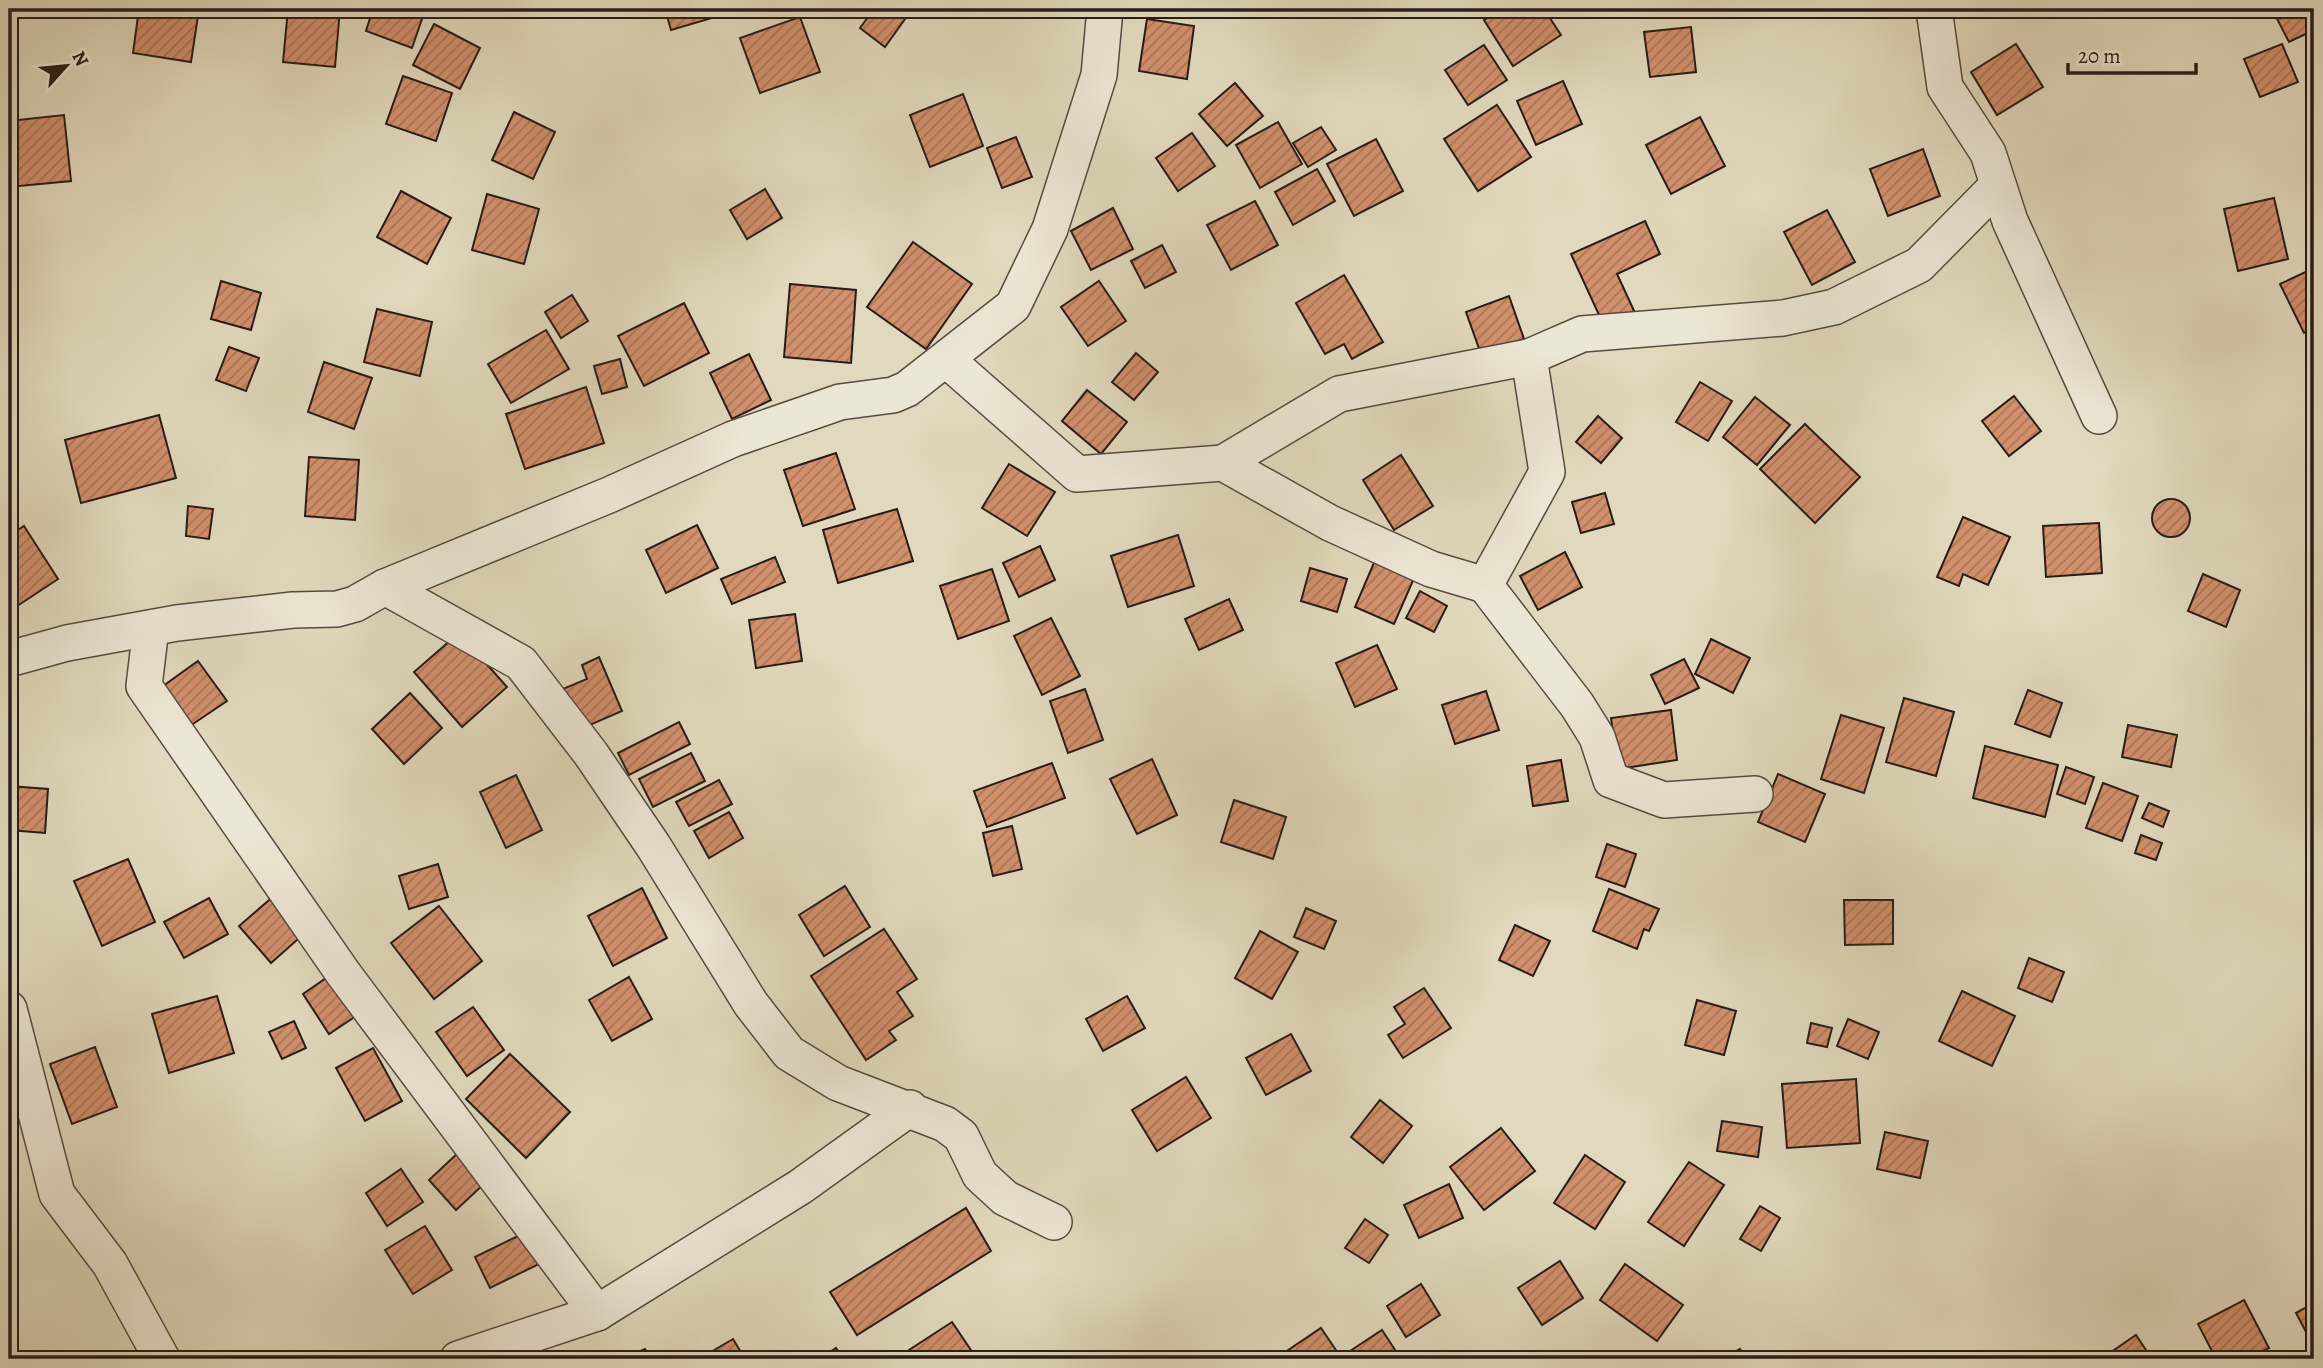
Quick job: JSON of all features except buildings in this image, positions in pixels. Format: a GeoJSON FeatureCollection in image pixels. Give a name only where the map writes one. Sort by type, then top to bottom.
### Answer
{"type":"FeatureCollection","features":[{"type":"Feature","properties":{"kind":"street"},"geometry":{"type":"LineString","coordinates":[[9,659],[67,643],[151,628],[293,610],[337,609],[355,604],[386,587],[608,495],[733,439],[840,402],[893,395],[906,389],[947,360],[1013,306],[1050,229],[1099,75],[1105,9]]}},
{"type":"Feature","properties":{"kind":"street"},"geometry":{"type":"LineString","coordinates":[[1934,9],[1945,87],[1987,153],[2010,221],[2099,416]]}},
{"type":"Feature","properties":{"kind":"street"},"geometry":{"type":"LineString","coordinates":[[947,360],[1077,474],[1223,463],[1339,394],[1529,357],[1582,334],[1783,318],[1834,307],[1919,265],[1998,185]]}},
{"type":"Feature","properties":{"kind":"street"},"geometry":{"type":"LineString","coordinates":[[1485,585],[1547,472],[1529,357]]}},
{"type":"Feature","properties":{"kind":"street"},"geometry":{"type":"LineString","coordinates":[[1223,463],[1330,523],[1431,569],[1485,585],[1577,705],[1597,737],[1611,780],[1664,800],[1755,794]]}},
{"type":"Feature","properties":{"kind":"street"},"geometry":{"type":"LineString","coordinates":[[386,587],[521,663],[591,754],[654,847],[751,1004],[789,1053],[838,1083],[911,1108],[945,1124],[961,1136],[980,1175],[1005,1198],[1054,1222]]}},
{"type":"Feature","properties":{"kind":"street"},"geometry":{"type":"LineString","coordinates":[[151,628],[144,686],[343,973],[597,1313]]}},
{"type":"Feature","properties":{"kind":"street"},"geometry":{"type":"LineString","coordinates":[[9,1009],[57,1194],[110,1264],[162,1359]]}},
{"type":"Feature","properties":{"kind":"street"},"geometry":{"type":"LineString","coordinates":[[458,1359],[597,1313],[800,1187],[911,1108]]}}]}
